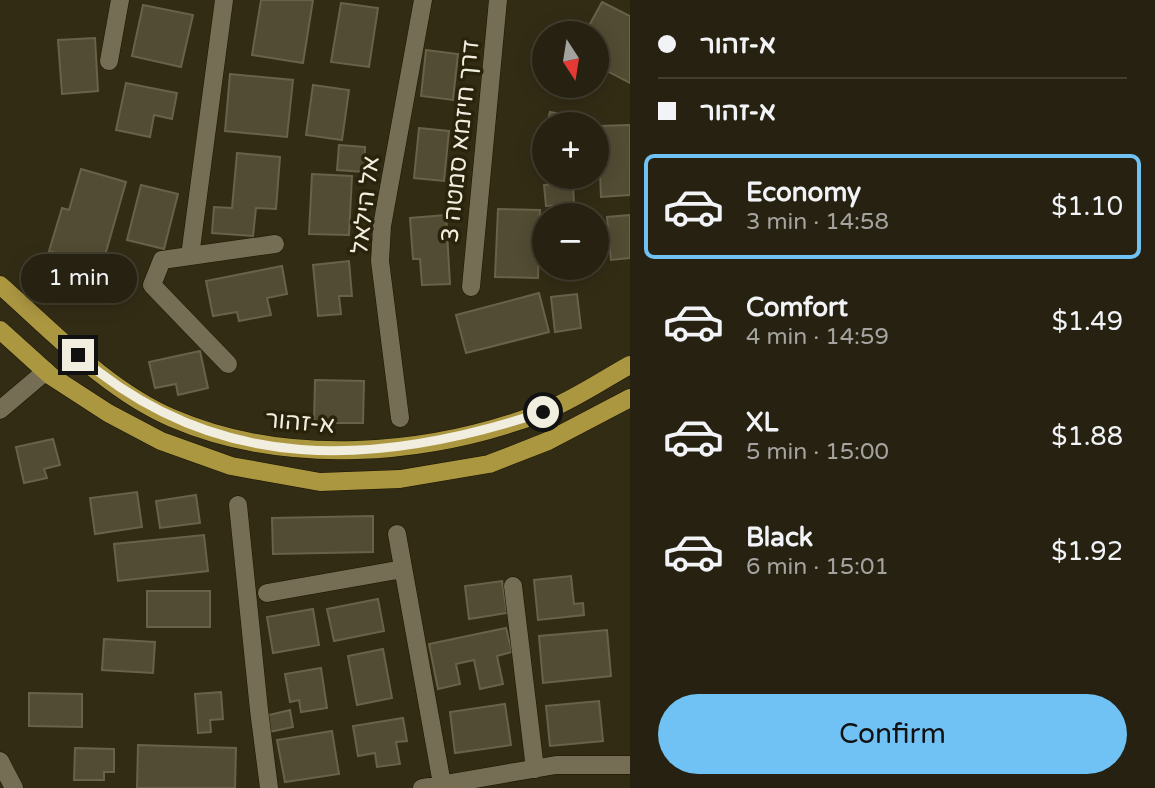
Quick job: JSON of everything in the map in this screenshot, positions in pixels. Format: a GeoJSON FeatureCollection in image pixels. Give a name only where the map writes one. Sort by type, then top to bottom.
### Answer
{"type":"FeatureCollection","features":[{"type":"Feature","properties":{"kind":"main road","name":"א-זהור"},"geometry":{"type":"LineString","coordinates":[[0,285],[98,372],[171,418],[235,440],[297,450],[334,451],[423,444],[495,428],[543,412],[630,365]]}},
{"type":"Feature","properties":{"kind":"main road"},"geometry":{"type":"LineString","coordinates":[[0,330],[46,371],[108,413],[161,441],[231,466],[320,482],[400,479],[489,464],[548,442],[630,398]]}},
{"type":"Feature","properties":{"kind":"street"},"geometry":{"type":"LineString","coordinates":[[109,61],[120,0]]}},
{"type":"Feature","properties":{"kind":"street"},"geometry":{"type":"LineString","coordinates":[[190,256],[224,0]]}},
{"type":"Feature","properties":{"kind":"street","name":"אל הילאל"},"geometry":{"type":"LineString","coordinates":[[400,418],[380,261],[382,226],[423,0]]}},
{"type":"Feature","properties":{"kind":"street","name":"דרך חיזמא סמטה 3"},"geometry":{"type":"LineString","coordinates":[[471,287],[498,0]]}},
{"type":"Feature","properties":{"kind":"street"},"geometry":{"type":"LineString","coordinates":[[228,364],[152,285],[162,260],[275,244]]}},
{"type":"Feature","properties":{"kind":"street"},"geometry":{"type":"LineString","coordinates":[[0,410],[46,371]]}},
{"type":"Feature","properties":{"kind":"street"},"geometry":{"type":"LineString","coordinates":[[238,505],[269,788]]}},
{"type":"Feature","properties":{"kind":"street"},"geometry":{"type":"LineString","coordinates":[[397,534],[442,784]]}},
{"type":"Feature","properties":{"kind":"street"},"geometry":{"type":"LineString","coordinates":[[267,593],[403,569]]}},
{"type":"Feature","properties":{"kind":"street"},"geometry":{"type":"LineString","coordinates":[[513,586],[535,769]]}},
{"type":"Feature","properties":{"kind":"street"},"geometry":{"type":"LineString","coordinates":[[0,761],[14,788]]}},
{"type":"Feature","properties":{"kind":"street"},"geometry":{"type":"LineString","coordinates":[[422,788],[556,765],[630,765]]}},
{"type":"Feature","properties":{"kind":"building"},"geometry":{"type":"Polygon","coordinates":[[[261,0],[313,0],[303,63],[252,55],[261,0]]]}},
{"type":"Feature","properties":{"kind":"building"},"geometry":{"type":"Polygon","coordinates":[[[602,2],[630,16],[630,83],[609,72],[609,21],[592,21],[602,2]]]}},
{"type":"Feature","properties":{"kind":"building"},"geometry":{"type":"Polygon","coordinates":[[[341,3],[378,8],[369,67],[331,62],[341,3]]]}},
{"type":"Feature","properties":{"kind":"building"},"geometry":{"type":"Polygon","coordinates":[[[143,5],[193,15],[181,67],[132,56],[143,5]]]}},
{"type":"Feature","properties":{"kind":"building"},"geometry":{"type":"Polygon","coordinates":[[[95,38],[98,91],[62,94],[58,40],[95,38]]]}},
{"type":"Feature","properties":{"kind":"building"},"geometry":{"type":"Polygon","coordinates":[[[426,50],[458,54],[453,100],[421,96],[426,50]]]}},
{"type":"Feature","properties":{"kind":"building"},"geometry":{"type":"Polygon","coordinates":[[[230,74],[293,80],[287,137],[225,131],[230,74]]]}},
{"type":"Feature","properties":{"kind":"building"},"geometry":{"type":"Polygon","coordinates":[[[126,83],[177,93],[172,119],[154,115],[150,137],[116,130],[126,83]]]}},
{"type":"Feature","properties":{"kind":"building"},"geometry":{"type":"Polygon","coordinates":[[[313,85],[349,90],[342,140],[306,135],[313,85]]]}},
{"type":"Feature","properties":{"kind":"building"},"geometry":{"type":"Polygon","coordinates":[[[630,125],[630,195],[601,197],[601,189],[609,189],[609,126],[630,125]]]}},
{"type":"Feature","properties":{"kind":"building"},"geometry":{"type":"Polygon","coordinates":[[[419,128],[449,131],[444,181],[414,178],[419,128]]]}},
{"type":"Feature","properties":{"kind":"building"},"geometry":{"type":"Polygon","coordinates":[[[339,145],[365,147],[364,172],[337,170],[339,145]]]}},
{"type":"Feature","properties":{"kind":"building"},"geometry":{"type":"Polygon","coordinates":[[[237,153],[280,157],[276,209],[256,208],[253,236],[212,233],[214,207],[232,208],[237,153]]]}},
{"type":"Feature","properties":{"kind":"building"},"geometry":{"type":"Polygon","coordinates":[[[81,169],[126,182],[102,266],[49,251],[62,208],[69,210],[81,169]]]}},
{"type":"Feature","properties":{"kind":"building"},"geometry":{"type":"Polygon","coordinates":[[[312,174],[352,176],[349,235],[309,234],[312,174]]]}},
{"type":"Feature","properties":{"kind":"building"},"geometry":{"type":"Polygon","coordinates":[[[141,185],[178,194],[164,249],[127,240],[141,185]]]}},
{"type":"Feature","properties":{"kind":"building"},"geometry":{"type":"Polygon","coordinates":[[[544,189],[573,189],[574,203],[546,203],[544,189]]]}},
{"type":"Feature","properties":{"kind":"building"},"geometry":{"type":"Polygon","coordinates":[[[498,209],[532,210],[532,278],[495,277],[498,209]]]}},
{"type":"Feature","properties":{"kind":"building"},"geometry":{"type":"Polygon","coordinates":[[[446,215],[450,284],[422,285],[420,259],[413,259],[410,218],[446,215]]]}},
{"type":"Feature","properties":{"kind":"building"},"geometry":{"type":"Polygon","coordinates":[[[630,215],[630,258],[611,260],[609,217],[630,215]]]}},
{"type":"Feature","properties":{"kind":"building"},"geometry":{"type":"Polygon","coordinates":[[[349,261],[352,296],[339,296],[341,314],[318,316],[313,265],[349,261]]]}},
{"type":"Feature","properties":{"kind":"building"},"geometry":{"type":"Polygon","coordinates":[[[282,266],[287,294],[267,298],[271,315],[239,321],[237,312],[213,316],[206,281],[282,266]]]}},
{"type":"Feature","properties":{"kind":"building"},"geometry":{"type":"Polygon","coordinates":[[[539,293],[549,332],[466,353],[456,315],[539,293]]]}},
{"type":"Feature","properties":{"kind":"building"},"geometry":{"type":"Polygon","coordinates":[[[577,294],[581,328],[555,332],[551,297],[577,294]]]}},
{"type":"Feature","properties":{"kind":"building"},"geometry":{"type":"Polygon","coordinates":[[[200,351],[208,388],[178,395],[176,384],[155,388],[149,362],[200,351]]]}},
{"type":"Feature","properties":{"kind":"building"},"geometry":{"type":"Polygon","coordinates":[[[315,380],[364,381],[363,423],[314,423],[315,380]]]}},
{"type":"Feature","properties":{"kind":"building"},"geometry":{"type":"Polygon","coordinates":[[[53,439],[60,465],[44,469],[47,478],[24,483],[16,447],[53,439]]]}},
{"type":"Feature","properties":{"kind":"building"},"geometry":{"type":"Polygon","coordinates":[[[137,492],[142,527],[95,534],[90,498],[137,492]]]}},
{"type":"Feature","properties":{"kind":"building"},"geometry":{"type":"Polygon","coordinates":[[[196,495],[200,523],[160,528],[156,501],[196,495]]]}},
{"type":"Feature","properties":{"kind":"building"},"geometry":{"type":"Polygon","coordinates":[[[373,516],[373,552],[273,554],[272,518],[373,516]]]}},
{"type":"Feature","properties":{"kind":"building"},"geometry":{"type":"Polygon","coordinates":[[[204,535],[208,571],[118,581],[114,544],[204,535]]]}},
{"type":"Feature","properties":{"kind":"building"},"geometry":{"type":"Polygon","coordinates":[[[571,576],[574,604],[583,603],[584,615],[538,620],[534,580],[571,576]]]}},
{"type":"Feature","properties":{"kind":"building"},"geometry":{"type":"Polygon","coordinates":[[[502,581],[507,613],[469,619],[465,586],[502,581]]]}},
{"type":"Feature","properties":{"kind":"building"},"geometry":{"type":"Polygon","coordinates":[[[147,591],[210,591],[210,627],[147,627],[147,591]]]}},
{"type":"Feature","properties":{"kind":"building"},"geometry":{"type":"Polygon","coordinates":[[[378,599],[384,631],[334,641],[327,609],[378,599]]]}},
{"type":"Feature","properties":{"kind":"building"},"geometry":{"type":"Polygon","coordinates":[[[313,609],[319,645],[273,653],[267,617],[313,609]]]}},
{"type":"Feature","properties":{"kind":"building"},"geometry":{"type":"Polygon","coordinates":[[[506,628],[512,652],[497,656],[503,684],[480,689],[474,660],[456,664],[460,684],[438,689],[429,644],[506,628]]]}},
{"type":"Feature","properties":{"kind":"building"},"geometry":{"type":"Polygon","coordinates":[[[607,630],[611,676],[543,683],[539,636],[607,630]]]}},
{"type":"Feature","properties":{"kind":"building"},"geometry":{"type":"Polygon","coordinates":[[[104,639],[155,642],[153,673],[102,670],[104,639]]]}},
{"type":"Feature","properties":{"kind":"building"},"geometry":{"type":"Polygon","coordinates":[[[383,649],[392,698],[357,705],[348,656],[383,649]]]}},
{"type":"Feature","properties":{"kind":"building"},"geometry":{"type":"Polygon","coordinates":[[[321,668],[327,708],[301,712],[299,700],[290,702],[285,674],[321,668]]]}},
{"type":"Feature","properties":{"kind":"building"},"geometry":{"type":"Polygon","coordinates":[[[221,692],[223,719],[210,720],[211,732],[198,733],[195,694],[221,692]]]}},
{"type":"Feature","properties":{"kind":"building"},"geometry":{"type":"Polygon","coordinates":[[[29,693],[82,694],[82,727],[29,726],[29,693]]]}},
{"type":"Feature","properties":{"kind":"building"},"geometry":{"type":"Polygon","coordinates":[[[599,701],[603,741],[550,746],[546,706],[599,701]]]}},
{"type":"Feature","properties":{"kind":"building"},"geometry":{"type":"Polygon","coordinates":[[[505,704],[511,745],[455,753],[450,712],[505,704]]]}},
{"type":"Feature","properties":{"kind":"building"},"geometry":{"type":"Polygon","coordinates":[[[290,710],[293,727],[269,732],[265,716],[290,710]]]}},
{"type":"Feature","properties":{"kind":"building"},"geometry":{"type":"Polygon","coordinates":[[[403,718],[407,741],[396,742],[400,764],[377,767],[375,753],[358,756],[353,726],[403,718]]]}},
{"type":"Feature","properties":{"kind":"building"},"geometry":{"type":"Polygon","coordinates":[[[332,731],[339,774],[285,782],[277,740],[332,731]]]}},
{"type":"Feature","properties":{"kind":"building"},"geometry":{"type":"Polygon","coordinates":[[[138,745],[236,748],[235,788],[137,788],[138,745]]]}},
{"type":"Feature","properties":{"kind":"building"},"geometry":{"type":"Polygon","coordinates":[[[75,748],[114,749],[114,772],[104,772],[104,780],[74,780],[75,748]]]}},
{"type":"Feature","properties":{"kind":"route"},"geometry":{"type":"LineString","coordinates":[[78,355],[98,372],[171,418],[235,440],[297,450],[334,451],[423,444],[495,428],[543,412]]}}]}
